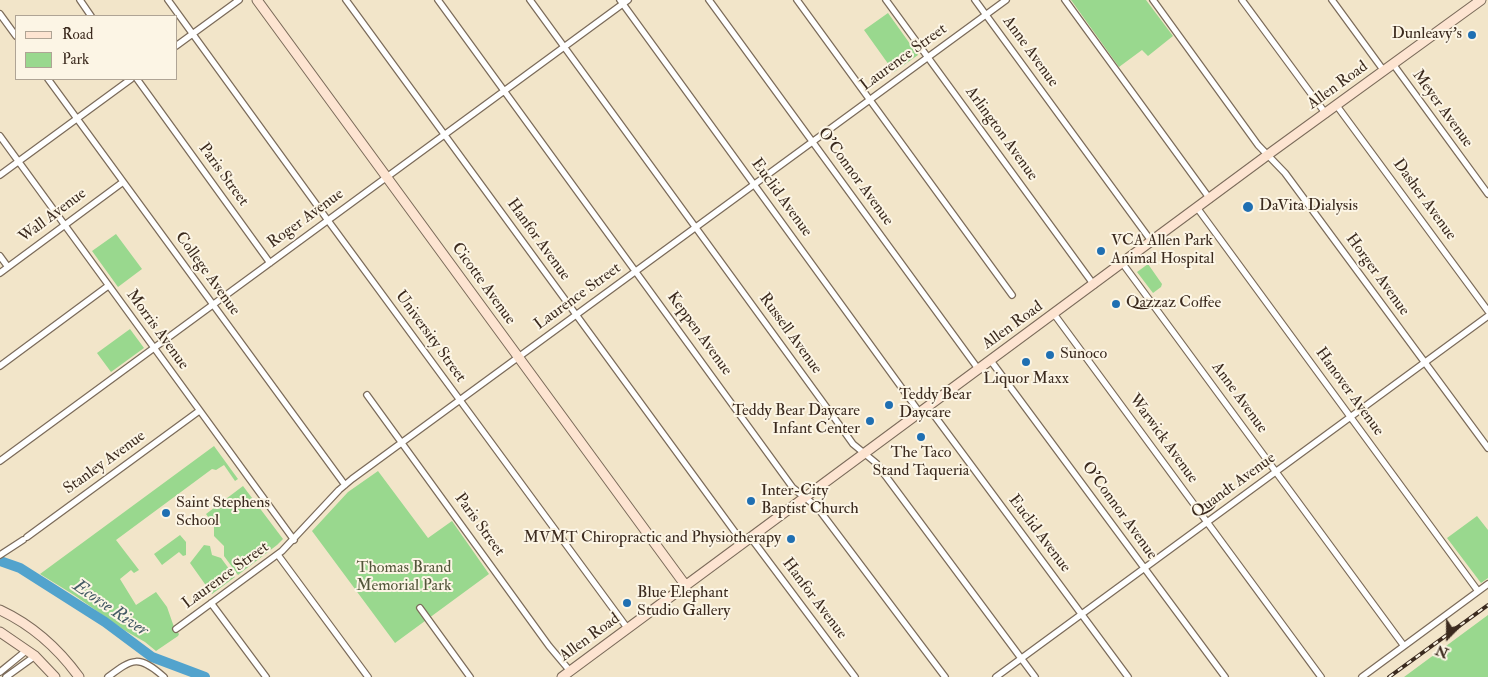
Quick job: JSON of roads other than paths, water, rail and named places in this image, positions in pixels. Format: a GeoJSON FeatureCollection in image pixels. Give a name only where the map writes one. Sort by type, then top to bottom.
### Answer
{"type":"FeatureCollection","features":[{"type":"Feature","properties":{"kind":"main road","name":"Cicotte Avenue"},"geometry":{"type":"LineString","coordinates":[[258,0],[686,586]]}},
{"type":"Feature","properties":{"kind":"main road","name":"Allen Road"},"geometry":{"type":"LineString","coordinates":[[562,677],[1198,209],[1268,155],[1481,0]]}},
{"type":"Feature","properties":{"kind":"main road"},"geometry":{"type":"LineString","coordinates":[[0,610],[24,623],[41,636],[63,657],[79,677]]}},
{"type":"Feature","properties":{"kind":"main road"},"geometry":{"type":"LineString","coordinates":[[0,632],[31,653],[55,677]]}},
{"type":"Feature","properties":{"kind":"street"},"geometry":{"type":"LineString","coordinates":[[80,0],[91,15]]}},
{"type":"Feature","properties":{"kind":"street","name":"University Street"},"geometry":{"type":"LineString","coordinates":[[168,0],[628,629]]}},
{"type":"Feature","properties":{"kind":"street"},"geometry":{"type":"LineString","coordinates":[[178,44],[238,0]]}},
{"type":"Feature","properties":{"kind":"street","name":"Hanfor Avenue"},"geometry":{"type":"LineString","coordinates":[[346,0],[572,310],[747,541],[855,677]]}},
{"type":"Feature","properties":{"kind":"street","name":"Keppen Avenue"},"geometry":{"type":"LineString","coordinates":[[438,0],[637,271],[793,488],[817,507],[945,677]]}},
{"type":"Feature","properties":{"kind":"street","name":"Russell Avenue"},"geometry":{"type":"LineString","coordinates":[[530,0],[853,444],[876,463],[1035,677]]}},
{"type":"Feature","properties":{"kind":"street","name":"Roger Avenue"},"geometry":{"type":"LineString","coordinates":[[0,461],[565,47],[621,2],[628,0]]}},
{"type":"Feature","properties":{"kind":"street","name":"O'Connor Avenue"},"geometry":{"type":"LineString","coordinates":[[709,0],[979,370]]}},
{"type":"Feature","properties":{"kind":"street"},"geometry":{"type":"LineString","coordinates":[[797,0],[1012,295]]}},
{"type":"Feature","properties":{"kind":"street","name":"Arlington Avenue"},"geometry":{"type":"LineString","coordinates":[[886,0],[1094,285]]}},
{"type":"Feature","properties":{"kind":"street","name":"Anne Avenue"},"geometry":{"type":"LineString","coordinates":[[975,0],[1152,242]]}},
{"type":"Feature","properties":{"kind":"street","name":"Laurence Street"},"geometry":{"type":"LineString","coordinates":[[176,629],[278,555],[345,485],[1006,0]]}},
{"type":"Feature","properties":{"kind":"street"},"geometry":{"type":"LineString","coordinates":[[1065,0],[1210,199]]}},
{"type":"Feature","properties":{"kind":"street","name":"Horger Avenue"},"geometry":{"type":"LineString","coordinates":[[1153,0],[1258,145],[1299,191],[1488,448]]}},
{"type":"Feature","properties":{"kind":"street"},"geometry":{"type":"LineString","coordinates":[[1242,0],[1326,114]]}},
{"type":"Feature","properties":{"kind":"street"},"geometry":{"type":"LineString","coordinates":[[1332,0],[1384,71]]}},
{"type":"Feature","properties":{"kind":"street","name":"Euclid Avenue"},"geometry":{"type":"LineString","coordinates":[[621,2],[920,413]]}},
{"type":"Feature","properties":{"kind":"street"},"geometry":{"type":"LineString","coordinates":[[0,14],[15,35]]}},
{"type":"Feature","properties":{"kind":"street","name":"Meyer Avenue"},"geometry":{"type":"LineString","coordinates":[[1393,64],[1488,194]]}},
{"type":"Feature","properties":{"kind":"street","name":"College Avenue"},"geometry":{"type":"LineString","coordinates":[[49,80],[345,485]]}},
{"type":"Feature","properties":{"kind":"street"},"geometry":{"type":"LineString","coordinates":[[0,175],[130,80]]}},
{"type":"Feature","properties":{"kind":"street","name":"Paris Street"},"geometry":{"type":"LineString","coordinates":[[138,80],[270,263]]}},
{"type":"Feature","properties":{"kind":"street","name":"Dasher Avenue"},"geometry":{"type":"LineString","coordinates":[[1337,106],[1488,311]]}},
{"type":"Feature","properties":{"kind":"street","name":"Morris Avenue"},"geometry":{"type":"LineString","coordinates":[[0,136],[294,540]]}},
{"type":"Feature","properties":{"kind":"street","name":"Wall Avenue"},"geometry":{"type":"LineString","coordinates":[[0,273],[123,182]]}},
{"type":"Feature","properties":{"kind":"street","name":"Hanover Avenue"},"geometry":{"type":"LineString","coordinates":[[1198,209],[1478,591]]}},
{"type":"Feature","properties":{"kind":"street"},"geometry":{"type":"LineString","coordinates":[[0,256],[8,267]]}},
{"type":"Feature","properties":{"kind":"street","name":"Anne Avenue"},"geometry":{"type":"LineString","coordinates":[[1123,264],[1404,646]]}},
{"type":"Feature","properties":{"kind":"street"},"geometry":{"type":"LineString","coordinates":[[0,366],[108,286]]}},
{"type":"Feature","properties":{"kind":"street","name":"Warwick Avenue"},"geometry":{"type":"LineString","coordinates":[[1054,314],[1321,677]]}},
{"type":"Feature","properties":{"kind":"street","name":"Quandt Avenue"},"geometry":{"type":"LineString","coordinates":[[996,677],[1488,316]]}},
{"type":"Feature","properties":{"kind":"street","name":"O'Connor Avenue"},"geometry":{"type":"LineString","coordinates":[[991,361],[1225,677]]}},
{"type":"Feature","properties":{"kind":"street","name":"Paris Street"},"geometry":{"type":"LineString","coordinates":[[367,395],[549,646],[570,671]]}},
{"type":"Feature","properties":{"kind":"street","name":"Euclid Avenue"},"geometry":{"type":"LineString","coordinates":[[928,407],[1128,677]]}},
{"type":"Feature","properties":{"kind":"street","name":"Stanley Avenue"},"geometry":{"type":"LineString","coordinates":[[0,555],[199,411]]}},
{"type":"Feature","properties":{"kind":"street"},"geometry":{"type":"LineString","coordinates":[[278,555],[368,677]]}},
{"type":"Feature","properties":{"kind":"street"},"geometry":{"type":"LineString","coordinates":[[1362,677],[1488,584]]}},
{"type":"Feature","properties":{"kind":"street"},"geometry":{"type":"LineString","coordinates":[[211,603],[266,677]]}},
{"type":"Feature","properties":{"kind":"street"},"geometry":{"type":"LineString","coordinates":[[420,608],[470,677]]}},
{"type":"Feature","properties":{"kind":"street"},"geometry":{"type":"LineString","coordinates":[[0,672],[31,653]]}},
{"type":"Feature","properties":{"kind":"street"},"geometry":{"type":"LineString","coordinates":[[6,677],[31,653]]}},
{"type":"Feature","properties":{"kind":"street"},"geometry":{"type":"LineString","coordinates":[[108,677],[126,664],[139,662],[154,668],[164,677]]}},
{"type":"Feature","properties":{"kind":"waterway","name":"Ecorse River"},"geometry":{"type":"LineString","coordinates":[[0,561],[20,568],[105,622],[152,657],[205,677]]}},
{"type":"Feature","properties":{"kind":"railway"},"geometry":{"type":"LineString","coordinates":[[1389,677],[1488,605]]}},
{"type":"Feature","properties":{"kind":"place","name":"Dunleavy’s"},"geometry":{"type":"Point","coordinates":[1472,35]}},
{"type":"Feature","properties":{"kind":"place","name":"DaVita Dialysis"},"geometry":{"type":"Point","coordinates":[1248,207]}},
{"type":"Feature","properties":{"kind":"place","name":"VCA Allen Park Animal Hospital"},"geometry":{"type":"Point","coordinates":[1101,251]}},
{"type":"Feature","properties":{"kind":"place","name":"Qazzaz Coffee"},"geometry":{"type":"Point","coordinates":[1116,304]}},
{"type":"Feature","properties":{"kind":"place","name":"Sunoco"},"geometry":{"type":"Point","coordinates":[1050,355]}},
{"type":"Feature","properties":{"kind":"place","name":"Liquor Maxx"},"geometry":{"type":"Point","coordinates":[1026,362]}},
{"type":"Feature","properties":{"kind":"place","name":"Teddy Bear Daycare"},"geometry":{"type":"Point","coordinates":[889,405]}},
{"type":"Feature","properties":{"kind":"place","name":"Teddy Bear Daycare Infant Center"},"geometry":{"type":"Point","coordinates":[870,421]}},
{"type":"Feature","properties":{"kind":"place","name":"The Taco Stand Taqueria"},"geometry":{"type":"Point","coordinates":[921,437]}},
{"type":"Feature","properties":{"kind":"place","name":"Inter-City Baptist Church"},"geometry":{"type":"Point","coordinates":[751,501]}},
{"type":"Feature","properties":{"kind":"place","name":"Saint Stephens School"},"geometry":{"type":"Point","coordinates":[166,513]}},
{"type":"Feature","properties":{"kind":"place","name":"MVMT Chiropractic and Physiotherapy"},"geometry":{"type":"Point","coordinates":[791,539]}},
{"type":"Feature","properties":{"kind":"place","name":"Blue Elephant Studio Gallery"},"geometry":{"type":"Point","coordinates":[627,603]}},
{"type":"Feature","properties":{"kind":"park label","name":"Thomas Brand Memorial Park"},"geometry":{"type":"Point","coordinates":[404,578]}}]}
